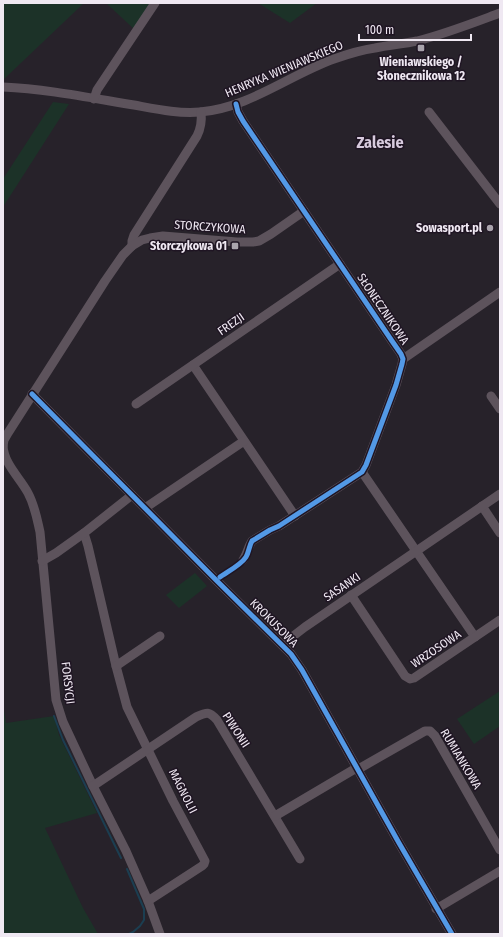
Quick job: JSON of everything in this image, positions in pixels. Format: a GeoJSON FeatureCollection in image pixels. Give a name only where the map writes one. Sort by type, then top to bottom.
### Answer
{"type":"FeatureCollection","features":[{"type":"Feature","properties":{"kind":"street"},"geometry":{"type":"LineString","coordinates":[[94,99],[97,90],[155,3]]}},
{"type":"Feature","properties":{"kind":"street","name":"HENRYKA WIENIAWSKIEGO"},"geometry":{"type":"LineString","coordinates":[[3,87],[35,89],[157,109],[182,112],[201,112],[236,104],[304,72],[334,59],[358,51],[418,41],[500,13]]}},
{"type":"Feature","properties":{"kind":"street","name":"SŁONECZNIKOWA"},"geometry":{"type":"LineString","coordinates":[[236,104],[242,119],[403,359],[396,385],[362,472]]}},
{"type":"Feature","properties":{"kind":"street","name":"STORCZYKOWA"},"geometry":{"type":"LineString","coordinates":[[132,246],[134,235],[197,136],[202,118],[201,112]]}},
{"type":"Feature","properties":{"kind":"street"},"geometry":{"type":"LineString","coordinates":[[430,112],[500,204]]}},
{"type":"Feature","properties":{"kind":"street","name":"STORCZYKOWA"},"geometry":{"type":"LineString","coordinates":[[32,394],[105,281],[123,255],[132,246],[142,240],[163,236],[253,242],[264,238],[304,211]]}},
{"type":"Feature","properties":{"kind":"street","name":"FREZJI"},"geometry":{"type":"LineString","coordinates":[[136,404],[340,264]]}},
{"type":"Feature","properties":{"kind":"street"},"geometry":{"type":"LineString","coordinates":[[403,359],[500,292]]}},
{"type":"Feature","properties":{"kind":"street"},"geometry":{"type":"LineString","coordinates":[[193,366],[295,516]]}},
{"type":"Feature","properties":{"kind":"street","name":"FORSYCJI"},"geometry":{"type":"LineString","coordinates":[[32,394],[4,440],[3,452],[28,493],[36,512],[40,532],[56,700],[63,722],[126,852],[148,901],[160,934]]}},
{"type":"Feature","properties":{"kind":"street","name":"KROKUSOWA"},"geometry":{"type":"LineString","coordinates":[[32,394],[291,654],[302,670],[436,909],[452,934]]}},
{"type":"Feature","properties":{"kind":"street"},"geometry":{"type":"LineString","coordinates":[[491,396],[500,409]]}},
{"type":"Feature","properties":{"kind":"street"},"geometry":{"type":"LineString","coordinates":[[145,508],[244,441]]}},
{"type":"Feature","properties":{"kind":"street"},"geometry":{"type":"LineString","coordinates":[[243,560],[252,541],[295,516],[362,472],[475,637]]}},
{"type":"Feature","properties":{"kind":"street","name":"SASANKI"},"geometry":{"type":"LineString","coordinates":[[284,647],[292,637],[305,627],[500,494]]}},
{"type":"Feature","properties":{"kind":"street"},"geometry":{"type":"LineString","coordinates":[[42,560],[56,553],[84,533],[132,495]]}},
{"type":"Feature","properties":{"kind":"street"},"geometry":{"type":"LineString","coordinates":[[482,506],[500,533]]}},
{"type":"Feature","properties":{"kind":"street","name":"MAGNOLII"},"geometry":{"type":"LineString","coordinates":[[84,533],[116,666],[128,707],[148,750],[205,861],[202,866],[148,901]]}},
{"type":"Feature","properties":{"kind":"street","name":"WRZOSOWA"},"geometry":{"type":"LineString","coordinates":[[351,595],[405,676],[410,679],[414,678],[500,620]]}},
{"type":"Feature","properties":{"kind":"street"},"geometry":{"type":"LineString","coordinates":[[116,666],[160,636]]}},
{"type":"Feature","properties":{"kind":"street","name":"PIWONII"},"geometry":{"type":"LineString","coordinates":[[93,786],[196,717],[205,713],[211,714],[217,720],[300,859]]}},
{"type":"Feature","properties":{"kind":"street","name":"RUMIANKOWA"},"geometry":{"type":"LineString","coordinates":[[357,769],[425,731],[430,731],[435,736],[500,850]]}},
{"type":"Feature","properties":{"kind":"street"},"geometry":{"type":"LineString","coordinates":[[274,816],[357,769]]}},
{"type":"Feature","properties":{"kind":"street"},"geometry":{"type":"LineString","coordinates":[[436,909],[500,871]]}},
{"type":"Feature","properties":{"kind":"green space"},"geometry":{"type":"Polygon","coordinates":[[[3,3],[84,3],[3,80],[3,3]]]}},
{"type":"Feature","properties":{"kind":"green space"},"geometry":{"type":"Polygon","coordinates":[[[106,3],[152,3],[134,29],[106,3]]]}},
{"type":"Feature","properties":{"kind":"green space"},"geometry":{"type":"Polygon","coordinates":[[[258,3],[317,3],[290,23],[258,3]]]}},
{"type":"Feature","properties":{"kind":"green space"},"geometry":{"type":"Polygon","coordinates":[[[53,102],[69,104],[3,207],[3,179],[53,102]]]}},
{"type":"Feature","properties":{"kind":"green space"},"geometry":{"type":"Polygon","coordinates":[[[195,573],[207,586],[179,608],[166,595],[195,573]]]}},
{"type":"Feature","properties":{"kind":"green space"},"geometry":{"type":"Polygon","coordinates":[[[500,691],[500,726],[474,744],[457,719],[500,691]]]}},
{"type":"Feature","properties":{"kind":"green space"},"geometry":{"type":"Polygon","coordinates":[[[3,704],[6,723],[54,716],[59,735],[97,813],[45,828],[83,908],[98,934],[3,934],[3,704]]]}},
{"type":"Feature","properties":{"kind":"waterway"},"geometry":{"type":"LineString","coordinates":[[54,716],[63,740],[121,858]]}},
{"type":"Feature","properties":{"kind":"waterway"},"geometry":{"type":"LineString","coordinates":[[127,869],[144,909],[144,920],[140,926],[129,934]]}},
{"type":"Feature","properties":{"kind":"cycle path"},"geometry":{"type":"LineString","coordinates":[[220,577],[244,560],[252,541],[279,526],[362,472],[396,385],[403,359],[243,121],[236,104]]}},
{"type":"Feature","properties":{"kind":"cycle path"},"geometry":{"type":"LineString","coordinates":[[32,394],[291,654],[302,670],[452,934]]}},
{"type":"Feature","properties":{"kind":"place","name":"Wieniawskiego / Słonecznikowa 12"},"geometry":{"type":"Point","coordinates":[421,48]}},
{"type":"Feature","properties":{"kind":"place","name":"Sowasport.pl"},"geometry":{"type":"Point","coordinates":[490,228]}},
{"type":"Feature","properties":{"kind":"place","name":"Storczykowa 01"},"geometry":{"type":"Point","coordinates":[235,246]}},
{"type":"Feature","properties":{"kind":"district","name":"Zalesie"},"geometry":{"type":"Point","coordinates":[380,142]}}]}
